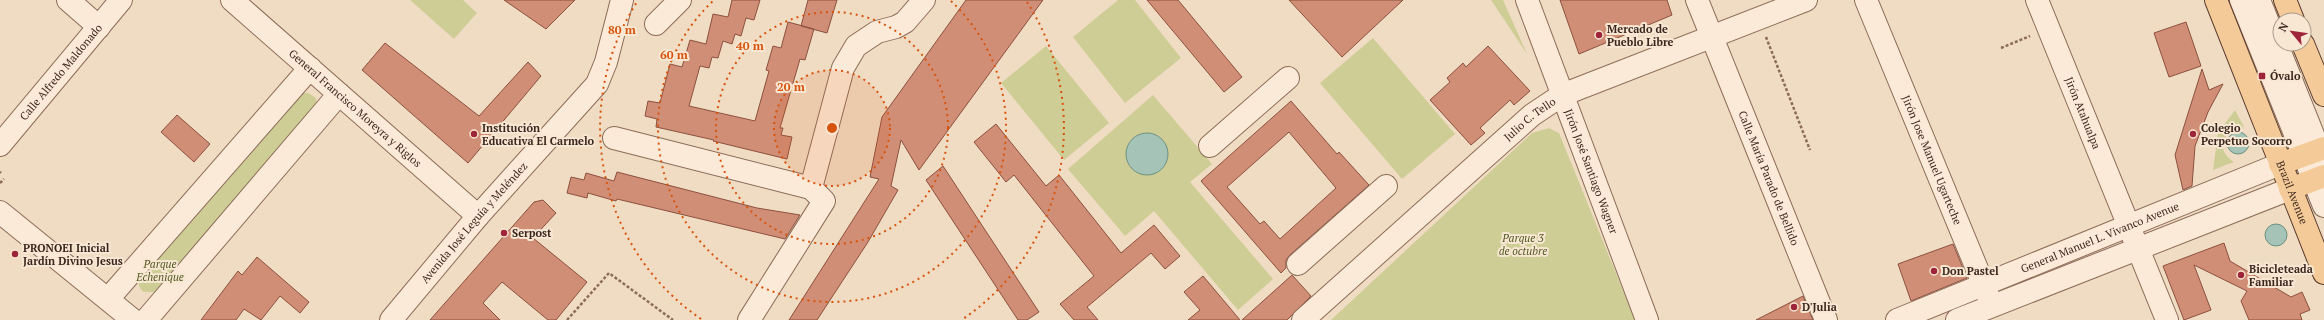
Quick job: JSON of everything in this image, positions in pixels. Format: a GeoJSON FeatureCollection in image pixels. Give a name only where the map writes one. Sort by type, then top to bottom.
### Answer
{"type":"FeatureCollection","features":[{"type":"Feature","properties":{"kind":"main road","name":"Brazil Avenue"},"geometry":{"type":"LineString","coordinates":[[2216,0],[2324,274]]}},
{"type":"Feature","properties":{"kind":"main road"},"geometry":{"type":"LineString","coordinates":[[2285,0],[2290,12]]}},
{"type":"Feature","properties":{"kind":"main road"},"geometry":{"type":"LineString","coordinates":[[2312,61],[2324,94]]}},
{"type":"Feature","properties":{"kind":"main road","name":"General Manuel L. Vivanco Avenue"},"geometry":{"type":"LineString","coordinates":[[2280,164],[2318,162]]}},
{"type":"Feature","properties":{"kind":"main road"},"geometry":{"type":"LineString","coordinates":[[2290,189],[2318,162]]}},
{"type":"Feature","properties":{"kind":"street"},"geometry":{"type":"LineString","coordinates":[[68,0],[99,27]]}},
{"type":"Feature","properties":{"kind":"street","name":"Calle Alfredo Maldonado"},"geometry":{"type":"LineString","coordinates":[[0,145],[121,0]]}},
{"type":"Feature","properties":{"kind":"street","name":"General Francisco Moreyra y Riglos"},"geometry":{"type":"LineString","coordinates":[[232,0],[478,216]]}},
{"type":"Feature","properties":{"kind":"street","name":"Avenida José Leguía y Meléndez"},"geometry":{"type":"LineString","coordinates":[[391,320],[478,216],[597,84],[606,62],[622,0]]}},
{"type":"Feature","properties":{"kind":"street"},"geometry":{"type":"LineString","coordinates":[[656,24],[680,0]]}},
{"type":"Feature","properties":{"kind":"street"},"geometry":{"type":"LineString","coordinates":[[811,188],[843,68],[849,56],[866,38],[905,22],[924,0]]}},
{"type":"Feature","properties":{"kind":"street","name":"Jirón José Santiago Wagner"},"geometry":{"type":"LineString","coordinates":[[1527,0],[1647,320]]}},
{"type":"Feature","properties":{"kind":"street","name":"Calle María Parado de Bellido"},"geometry":{"type":"LineString","coordinates":[[1697,0],[1826,320]]}},
{"type":"Feature","properties":{"kind":"street","name":"Julio C. Tello"},"geometry":{"type":"LineString","coordinates":[[1304,320],[1532,115],[1562,95],[1806,0]]}},
{"type":"Feature","properties":{"kind":"street","name":"Jirón Jose Manuel Ugarteche"},"geometry":{"type":"LineString","coordinates":[[1866,0],[1984,284],[1995,314]]}},
{"type":"Feature","properties":{"kind":"street","name":"Jirón Atahualpa"},"geometry":{"type":"LineString","coordinates":[[2037,0],[2167,320]]}},
{"type":"Feature","properties":{"kind":"street"},"geometry":{"type":"LineString","coordinates":[[2241,0],[2318,162]]}},
{"type":"Feature","properties":{"kind":"street"},"geometry":{"type":"LineString","coordinates":[[2259,0],[2318,162],[2324,206]]}},
{"type":"Feature","properties":{"kind":"street"},"geometry":{"type":"LineString","coordinates":[[108,299],[310,68]]}},
{"type":"Feature","properties":{"kind":"street"},"geometry":{"type":"LineString","coordinates":[[1210,146],[1288,78]]}},
{"type":"Feature","properties":{"kind":"street"},"geometry":{"type":"LineString","coordinates":[[146,320],[339,94]]}},
{"type":"Feature","properties":{"kind":"street"},"geometry":{"type":"LineString","coordinates":[[614,138],[811,188],[824,201],[749,320]]}},
{"type":"Feature","properties":{"kind":"street","name":"General Manuel L. Vivanco Avenue"},"geometry":{"type":"LineString","coordinates":[[1897,320],[2280,164]]}},
{"type":"Feature","properties":{"kind":"street"},"geometry":{"type":"LineString","coordinates":[[1298,264],[1386,186]]}},
{"type":"Feature","properties":{"kind":"street"},"geometry":{"type":"LineString","coordinates":[[1957,320],[1995,314],[2137,249],[2290,189]]}},
{"type":"Feature","properties":{"kind":"street"},"geometry":{"type":"LineString","coordinates":[[0,212],[133,320]]}},
{"type":"Feature","properties":{"kind":"path"},"geometry":{"type":"LineString","coordinates":[[1758,19],[1810,150]]}},
{"type":"Feature","properties":{"kind":"path"},"geometry":{"type":"LineString","coordinates":[[2001,48],[2049,28]]}},
{"type":"Feature","properties":{"kind":"path"},"geometry":{"type":"LineString","coordinates":[[0,183],[4,179]]}},
{"type":"Feature","properties":{"kind":"path"},"geometry":{"type":"LineString","coordinates":[[567,320],[609,273],[672,320]]}},
{"type":"Feature","properties":{"kind":"green space"},"geometry":{"type":"Polygon","coordinates":[[[410,0],[463,0],[477,13],[454,39],[410,0]]]}},
{"type":"Feature","properties":{"kind":"green space"},"geometry":{"type":"Polygon","coordinates":[[[1118,0],[1135,0],[1181,58],[1125,103],[1073,37],[1118,0]]]}},
{"type":"Feature","properties":{"kind":"green space"},"geometry":{"type":"Polygon","coordinates":[[[1491,0],[1503,0],[1527,54],[1491,0]]]}},
{"type":"Feature","properties":{"kind":"green space"},"geometry":{"type":"Polygon","coordinates":[[[1373,38],[1455,134],[1402,179],[1320,83],[1373,38]]]}},
{"type":"Feature","properties":{"kind":"green space"},"geometry":{"type":"Polygon","coordinates":[[[1046,46],[1109,123],[1064,160],[1001,83],[1046,46]]]}},
{"type":"Feature","properties":{"kind":"green space","name":"Parque Echenique"},"geometry":{"type":"Polygon","coordinates":[[[301,93],[308,93],[316,98],[317,106],[158,292],[143,292],[139,286],[139,278],[301,93]]]}},
{"type":"Feature","properties":{"kind":"green space"},"geometry":{"type":"Polygon","coordinates":[[[1153,95],[1212,164],[1190,182],[1273,279],[1238,310],[1154,211],[1125,236],[1068,169],[1153,95]]]}},
{"type":"Feature","properties":{"kind":"green space"},"geometry":{"type":"Polygon","coordinates":[[[2235,110],[2244,127],[2230,131],[2226,135],[2223,144],[2226,155],[2234,162],[2213,170],[2218,133],[2235,110]]]}},
{"type":"Feature","properties":{"kind":"green space","name":"Parque 3 de octubre"},"geometry":{"type":"Polygon","coordinates":[[[1549,128],[1559,133],[1635,320],[1331,320],[1532,133],[1549,128]]]}},
{"type":"Feature","properties":{"kind":"shaded area"},"geometry":{"type":"Polygon","coordinates":[[[2234,132],[2242,132],[2249,139],[2249,147],[2242,154],[2234,154],[2227,147],[2227,139],[2234,132]]]}},
{"type":"Feature","properties":{"kind":"shaded area"},"geometry":{"type":"Polygon","coordinates":[[[1143,133],[1151,133],[1162,139],[1168,150],[1168,158],[1162,169],[1151,175],[1143,175],[1132,169],[1126,158],[1126,150],[1132,139],[1143,133]]]}},
{"type":"Feature","properties":{"kind":"shaded area"},"geometry":{"type":"Polygon","coordinates":[[[2272,224],[2280,224],[2287,231],[2287,239],[2280,246],[2272,246],[2265,239],[2265,231],[2272,224]]]}},
{"type":"Feature","properties":{"kind":"building"},"geometry":{"type":"Polygon","coordinates":[[[504,0],[575,0],[546,29],[504,0]]]}},
{"type":"Feature","properties":{"kind":"building"},"geometry":{"type":"Polygon","coordinates":[[[732,0],[760,0],[754,20],[746,18],[741,36],[735,34],[732,44],[723,41],[718,58],[712,57],[709,68],[700,66],[689,106],[755,121],[769,71],[766,70],[773,46],[781,48],[788,22],[814,29],[805,60],[800,59],[780,128],[783,128],[781,135],[792,137],[787,159],[656,127],[657,119],[645,116],[648,101],[660,103],[670,64],[682,67],[690,40],[706,44],[713,14],[728,17],[732,0]]]}},
{"type":"Feature","properties":{"kind":"building"},"geometry":{"type":"Polygon","coordinates":[[[808,0],[837,0],[827,33],[801,26],[808,0]]]}},
{"type":"Feature","properties":{"kind":"building"},"geometry":{"type":"Polygon","coordinates":[[[966,0],[1043,0],[919,170],[901,140],[891,186],[898,190],[868,242],[817,320],[789,320],[879,179],[870,177],[882,117],[966,0]]]}},
{"type":"Feature","properties":{"kind":"building"},"geometry":{"type":"Polygon","coordinates":[[[1147,0],[1178,0],[1242,77],[1224,92],[1147,0]]]}},
{"type":"Feature","properties":{"kind":"building"},"geometry":{"type":"Polygon","coordinates":[[[1289,0],[1403,0],[1342,57],[1289,0]]]}},
{"type":"Feature","properties":{"kind":"building","name":"Mercado de Pueblo Libre"},"geometry":{"type":"Polygon","coordinates":[[[1560,0],[1667,0],[1672,15],[1579,54],[1560,0]]]}},
{"type":"Feature","properties":{"kind":"building"},"geometry":{"type":"Polygon","coordinates":[[[2186,22],[2201,66],[2169,77],[2154,33],[2186,22]]]}},
{"type":"Feature","properties":{"kind":"building"},"geometry":{"type":"Polygon","coordinates":[[[385,43],[479,116],[528,62],[541,76],[468,163],[362,70],[385,43]]]}},
{"type":"Feature","properties":{"kind":"building"},"geometry":{"type":"Polygon","coordinates":[[[1488,46],[1530,91],[1514,105],[1510,100],[1480,128],[1485,133],[1471,145],[1430,100],[1450,82],[1447,78],[1463,63],[1466,67],[1488,46]]]}},
{"type":"Feature","properties":{"kind":"building"},"geometry":{"type":"Polygon","coordinates":[[[2202,69],[2209,90],[2223,84],[2208,112],[2195,146],[2192,186],[2183,190],[2175,155],[2202,69]]]}},
{"type":"Feature","properties":{"kind":"building"},"geometry":{"type":"Polygon","coordinates":[[[1291,101],[1337,154],[1339,152],[1369,185],[1290,255],[1286,260],[1286,268],[1281,273],[1201,181],[1291,101]],[[1289,132],[1227,187],[1260,224],[1264,221],[1280,239],[1336,188],[1289,132]]]}},
{"type":"Feature","properties":{"kind":"building"},"geometry":{"type":"Polygon","coordinates":[[[177,115],[210,144],[194,162],[161,132],[177,115]]]}},
{"type":"Feature","properties":{"kind":"building"},"geometry":{"type":"Polygon","coordinates":[[[996,124],[1046,186],[1059,175],[1121,253],[1154,225],[1180,256],[1165,269],[1151,253],[1087,307],[1098,320],[1074,320],[1060,304],[1094,276],[1014,175],[1006,182],[974,142],[996,124]]]}},
{"type":"Feature","properties":{"kind":"building"},"geometry":{"type":"Polygon","coordinates":[[[943,166],[1039,312],[1027,320],[1018,320],[926,180],[943,166]]]}},
{"type":"Feature","properties":{"kind":"building"},"geometry":{"type":"Polygon","coordinates":[[[617,172],[757,208],[800,215],[785,239],[617,199],[616,201],[588,193],[587,198],[567,193],[571,177],[584,180],[586,173],[614,181],[617,172]]]}},
{"type":"Feature","properties":{"kind":"building"},"geometry":{"type":"Polygon","coordinates":[[[543,200],[556,213],[533,238],[587,282],[556,320],[548,320],[502,282],[483,303],[500,320],[430,320],[534,202],[543,200]]]}},
{"type":"Feature","properties":{"kind":"building"},"geometry":{"type":"Polygon","coordinates":[[[2224,243],[2230,261],[2291,297],[2302,292],[2310,310],[2300,314],[2302,320],[2249,320],[2241,301],[2247,291],[2194,265],[2211,310],[2184,320],[2163,266],[2224,243]]]}},
{"type":"Feature","properties":{"kind":"building","name":"Don Pastel"},"geometry":{"type":"Polygon","coordinates":[[[1953,244],[1967,278],[1911,301],[1898,264],[1953,244]]]}},
{"type":"Feature","properties":{"kind":"building"},"geometry":{"type":"Polygon","coordinates":[[[257,257],[309,302],[300,313],[280,296],[261,320],[244,309],[236,320],[201,320],[238,271],[242,275],[257,257]]]}},
{"type":"Feature","properties":{"kind":"building"},"geometry":{"type":"Polygon","coordinates":[[[1292,275],[1311,296],[1287,320],[1242,320],[1292,275]]]}},
{"type":"Feature","properties":{"kind":"building"},"geometry":{"type":"Polygon","coordinates":[[[1203,276],[1240,320],[1188,320],[1200,310],[1184,292],[1203,276]]]}},
{"type":"Feature","properties":{"kind":"building","name":"D'Julia"},"geometry":{"type":"Polygon","coordinates":[[[1803,296],[1813,320],[1756,320],[1803,296]]]}},
{"type":"Feature","properties":{"kind":"place","name":"Mercado de Pueblo Libre"},"geometry":{"type":"Point","coordinates":[1599,35]}},
{"type":"Feature","properties":{"kind":"place","name":"Óvalo"},"geometry":{"type":"Point","coordinates":[2262,76]}},
{"type":"Feature","properties":{"kind":"place","name":"Institución Educativa El Carmelo"},"geometry":{"type":"Point","coordinates":[474,134]}},
{"type":"Feature","properties":{"kind":"place","name":"Colegio Perpetuo Socorro"},"geometry":{"type":"Point","coordinates":[2193,134]}},
{"type":"Feature","properties":{"kind":"place","name":"Serpost"},"geometry":{"type":"Point","coordinates":[504,233]}},
{"type":"Feature","properties":{"kind":"place","name":"PRONOEI Inicial Jardín Divino Jesus"},"geometry":{"type":"Point","coordinates":[15,254]}},
{"type":"Feature","properties":{"kind":"place","name":"Don Pastel"},"geometry":{"type":"Point","coordinates":[1934,271]}},
{"type":"Feature","properties":{"kind":"place","name":"Bicicleteada Familiar"},"geometry":{"type":"Point","coordinates":[2241,275]}},
{"type":"Feature","properties":{"kind":"place","name":"D'Julia"},"geometry":{"type":"Point","coordinates":[1794,307]}}]}
